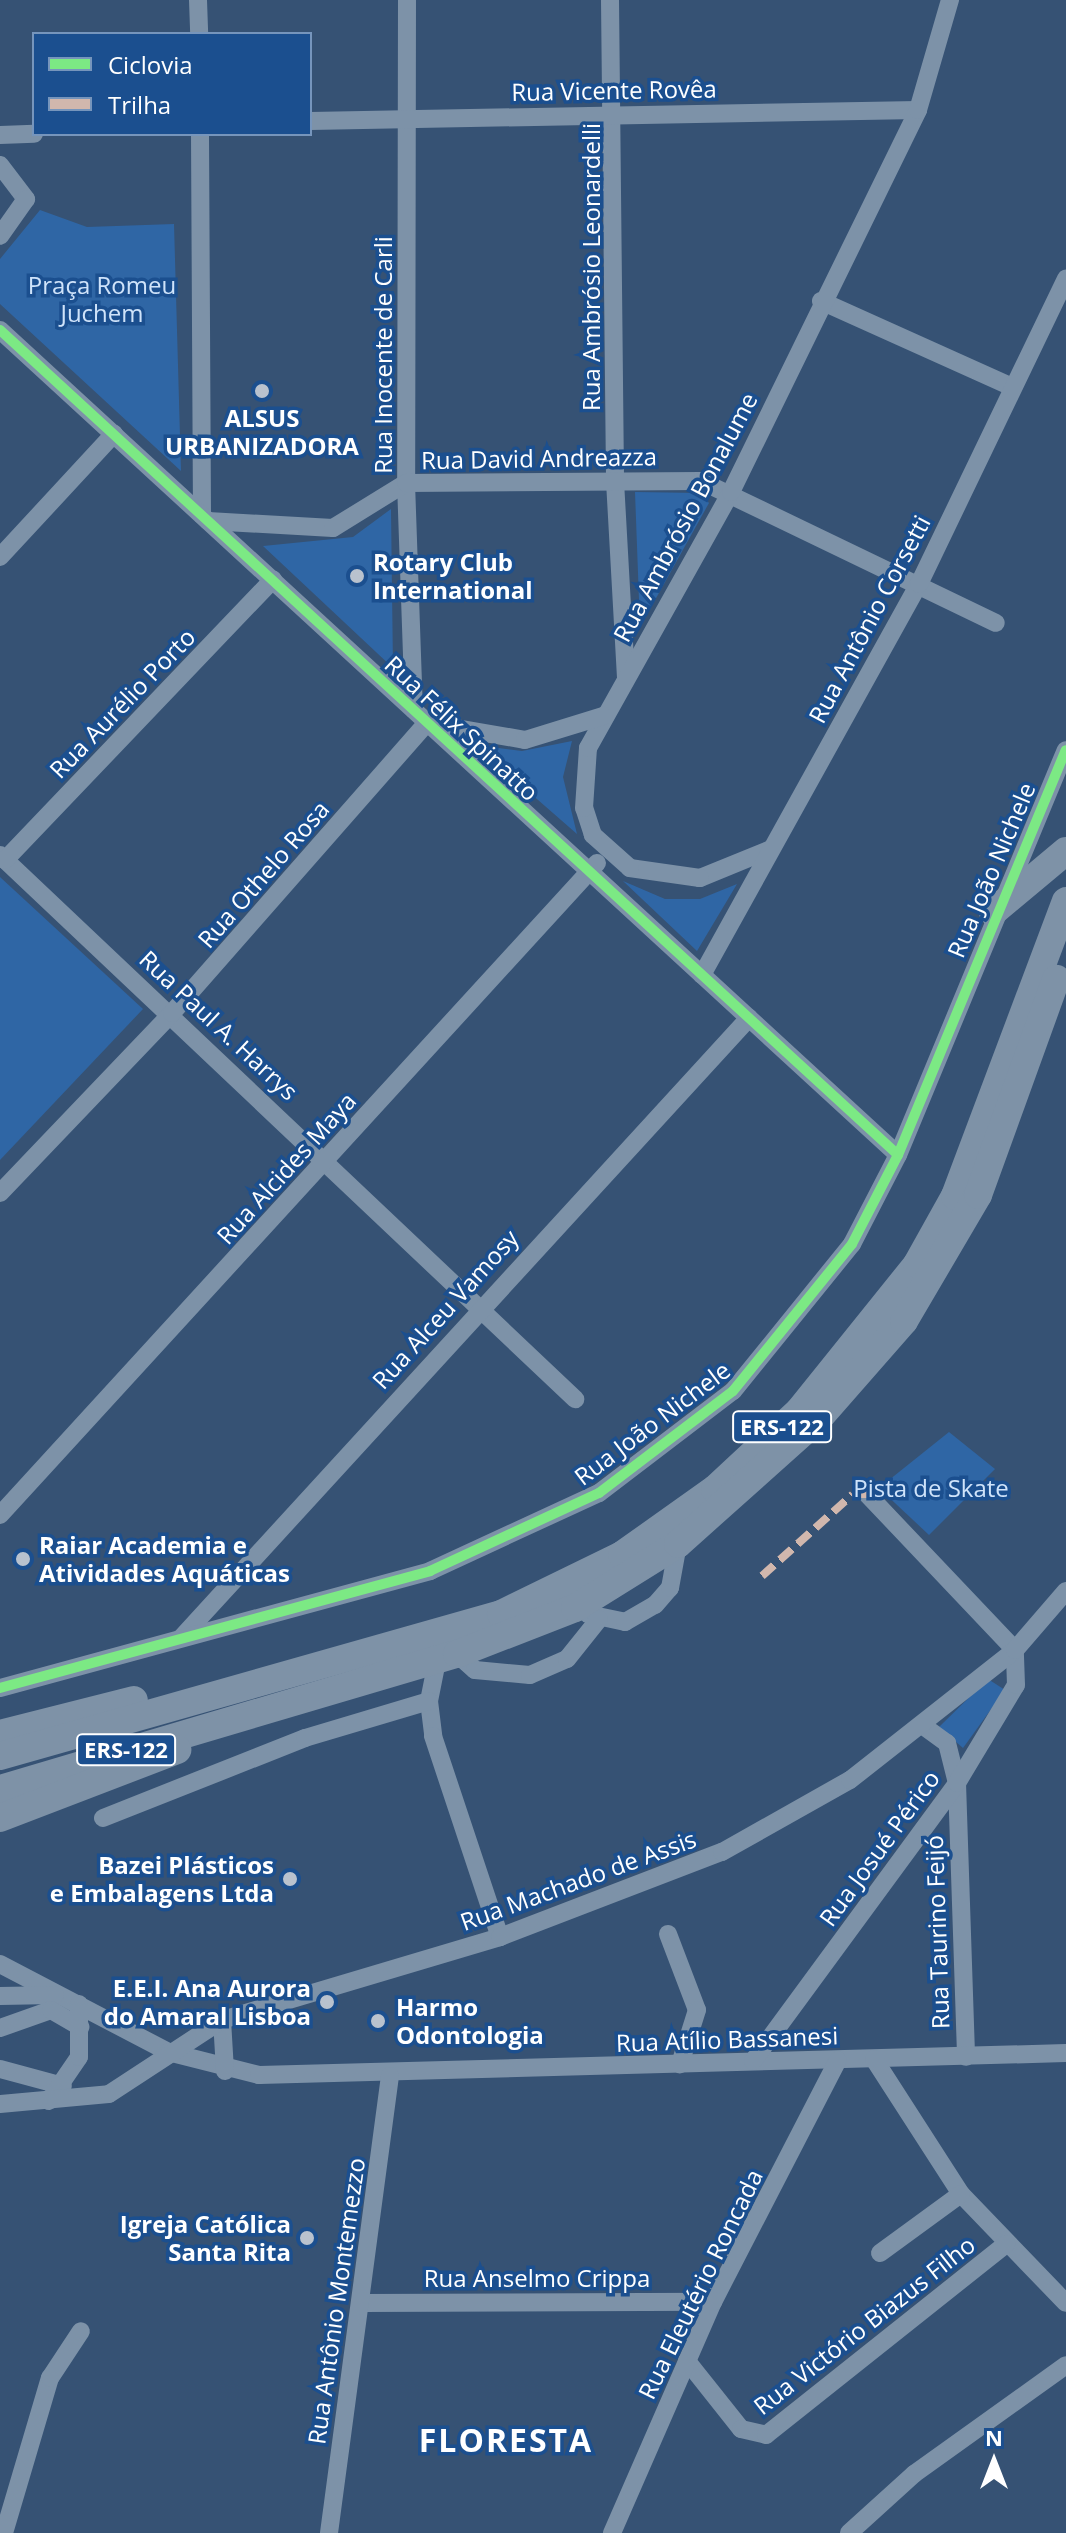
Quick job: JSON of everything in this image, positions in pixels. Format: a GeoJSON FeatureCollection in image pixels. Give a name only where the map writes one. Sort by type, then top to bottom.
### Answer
{"type":"FeatureCollection","features":[{"type":"Feature","properties":{"kind":"highway"},"geometry":{"type":"LineString","coordinates":[[993,912],[1066,851]]}},
{"type":"Feature","properties":{"kind":"highway","name":"ERS-122"},"geometry":{"type":"LineString","coordinates":[[0,1789],[250,1698],[501,1614],[573,1581],[715,1489],[799,1411],[874,1324],[955,1196],[1066,901]]}},
{"type":"Feature","properties":{"kind":"highway","name":"ERS-122"},"geometry":{"type":"LineString","coordinates":[[0,1756],[250,1698],[447,1658],[587,1614],[678,1544],[819,1418],[904,1321],[978,1195],[1066,952]]}},
{"type":"Feature","properties":{"kind":"highway"},"geometry":{"type":"LineString","coordinates":[[0,1734],[164,1694],[250,1698]]}},
{"type":"Feature","properties":{"kind":"highway"},"geometry":{"type":"LineString","coordinates":[[0,1818],[119,1776],[250,1698]]}},
{"type":"Feature","properties":{"kind":"street"},"geometry":{"type":"LineString","coordinates":[[198,0],[199,32]]}},
{"type":"Feature","properties":{"kind":"street","name":"Rua Inocente de Carli"},"geometry":{"type":"LineString","coordinates":[[407,0],[406,483],[421,716]]}},
{"type":"Feature","properties":{"kind":"street","name":"Rua Ambrósio Leonardelli"},"geometry":{"type":"LineString","coordinates":[[610,0],[615,114],[615,481],[626,678]]}},
{"type":"Feature","properties":{"kind":"street","name":"Rua Ambrósio Bonalume"},"geometry":{"type":"LineString","coordinates":[[607,852],[584,808],[588,748],[603,716],[731,492],[821,301],[918,110],[950,0]]}},
{"type":"Feature","properties":{"kind":"street","name":"Rua Vicente Rovêa"},"geometry":{"type":"LineString","coordinates":[[312,121],[408,116],[918,110]]}},
{"type":"Feature","properties":{"kind":"street"},"geometry":{"type":"LineString","coordinates":[[0,135],[32,134]]}},
{"type":"Feature","properties":{"kind":"street"},"geometry":{"type":"LineString","coordinates":[[200,136],[205,518]]}},
{"type":"Feature","properties":{"kind":"street"},"geometry":{"type":"LineString","coordinates":[[0,165],[26,199],[0,236]]}},
{"type":"Feature","properties":{"kind":"street","name":"Rua Antônio Corsetti"},"geometry":{"type":"LineString","coordinates":[[702,975],[919,584],[1066,278]]}},
{"type":"Feature","properties":{"kind":"street"},"geometry":{"type":"LineString","coordinates":[[821,301],[1012,387]]}},
{"type":"Feature","properties":{"kind":"street","name":"Rua Félix Spinatto"},"geometry":{"type":"LineString","coordinates":[[0,330],[898,1155]]}},
{"type":"Feature","properties":{"kind":"street"},"geometry":{"type":"LineString","coordinates":[[0,557],[114,434]]}},
{"type":"Feature","properties":{"kind":"street","name":"Rua David Andreazza"},"geometry":{"type":"LineString","coordinates":[[205,518],[333,528],[406,483],[701,481],[731,492],[996,623]]}},
{"type":"Feature","properties":{"kind":"street","name":"Rua Aurélio Porto"},"geometry":{"type":"LineString","coordinates":[[3,857],[273,580]]}},
{"type":"Feature","properties":{"kind":"street"},"geometry":{"type":"LineString","coordinates":[[421,716],[525,740],[603,716]]}},
{"type":"Feature","properties":{"kind":"street","name":"Rua Othelo Rosa"},"geometry":{"type":"LineString","coordinates":[[0,1193],[172,1013],[421,716]]}},
{"type":"Feature","properties":{"kind":"street","name":"Rua João Nichele"},"geometry":{"type":"LineString","coordinates":[[0,1688],[430,1571],[599,1493],[733,1391],[790,1329],[852,1244],[898,1155],[993,912],[1066,750]]}},
{"type":"Feature","properties":{"kind":"street"},"geometry":{"type":"LineString","coordinates":[[607,852],[663,877],[700,878],[771,849]]}},
{"type":"Feature","properties":{"kind":"street","name":"Rua Alcides Maya"},"geometry":{"type":"LineString","coordinates":[[0,1515],[607,852]]}},
{"type":"Feature","properties":{"kind":"street","name":"Rua Paul A. Harrys"},"geometry":{"type":"LineString","coordinates":[[3,857],[481,1303],[575,1399]]}},
{"type":"Feature","properties":{"kind":"street","name":"Rua Alceu Vamosy"},"geometry":{"type":"LineString","coordinates":[[181,1638],[481,1303],[749,1018]]}},
{"type":"Feature","properties":{"kind":"street"},"geometry":{"type":"LineString","coordinates":[[867,1494],[1015,1650]]}},
{"type":"Feature","properties":{"kind":"street"},"geometry":{"type":"LineString","coordinates":[[500,1937],[433,1736],[429,1701],[447,1658],[475,1670],[530,1675],[567,1659],[587,1614],[625,1622],[655,1605],[670,1588],[678,1544]]}},
{"type":"Feature","properties":{"kind":"street","name":"Rua Machado de Assis"},"geometry":{"type":"LineString","coordinates":[[0,2104],[109,2094],[168,2052],[222,2020],[500,1937],[722,1852],[850,1780],[1015,1650],[1066,1591]]}},
{"type":"Feature","properties":{"kind":"street","name":"Rua Josué Périco"},"geometry":{"type":"LineString","coordinates":[[753,2061],[957,1783],[1016,1685],[1015,1650]]}},
{"type":"Feature","properties":{"kind":"street"},"geometry":{"type":"LineString","coordinates":[[103,1818],[305,1738],[429,1701]]}},
{"type":"Feature","properties":{"kind":"street","name":"Rua Taurino Feijó"},"geometry":{"type":"LineString","coordinates":[[922,1725],[947,1743],[957,1783],[966,2057]]}},
{"type":"Feature","properties":{"kind":"street"},"geometry":{"type":"LineString","coordinates":[[668,1934],[697,2010],[680,2064]]}},
{"type":"Feature","properties":{"kind":"street"},"geometry":{"type":"LineString","coordinates":[[0,1964],[168,2052]]}},
{"type":"Feature","properties":{"kind":"street"},"geometry":{"type":"LineString","coordinates":[[0,1996],[70,2000]]}},
{"type":"Feature","properties":{"kind":"street"},"geometry":{"type":"LineString","coordinates":[[49,2101],[63,2086],[79,2057],[81,2027],[70,2000]]}},
{"type":"Feature","properties":{"kind":"street"},"geometry":{"type":"LineString","coordinates":[[0,2028],[51,2010],[81,2027]]}},
{"type":"Feature","properties":{"kind":"street"},"geometry":{"type":"LineString","coordinates":[[222,2020],[225,2071]]}},
{"type":"Feature","properties":{"kind":"street","name":"Rua Atílio Bassanesi"},"geometry":{"type":"LineString","coordinates":[[168,2052],[225,2071],[390,2076],[753,2061],[1066,2053]]}},
{"type":"Feature","properties":{"kind":"street"},"geometry":{"type":"LineString","coordinates":[[874,2059],[961,2194],[1066,2303]]}},
{"type":"Feature","properties":{"kind":"street","name":"Rua Eleutério Roncada"},"geometry":{"type":"LineString","coordinates":[[612,2533],[713,2302],[838,2060]]}},
{"type":"Feature","properties":{"kind":"street"},"geometry":{"type":"LineString","coordinates":[[0,2069],[63,2086]]}},
{"type":"Feature","properties":{"kind":"street","name":"Rua Antônio Montemezzo"},"geometry":{"type":"LineString","coordinates":[[329,2533],[390,2076]]}},
{"type":"Feature","properties":{"kind":"street"},"geometry":{"type":"LineString","coordinates":[[880,2253],[961,2194]]}},
{"type":"Feature","properties":{"kind":"street","name":"Rua Victório Biazus Filho"},"geometry":{"type":"LineString","coordinates":[[687,2361],[741,2429],[766,2435],[1006,2244]]}},
{"type":"Feature","properties":{"kind":"street","name":"Rua Anselmo Crippa"},"geometry":{"type":"LineString","coordinates":[[362,2303],[713,2302]]}},
{"type":"Feature","properties":{"kind":"street"},"geometry":{"type":"LineString","coordinates":[[4,2533],[50,2378],[81,2331]]}},
{"type":"Feature","properties":{"kind":"street"},"geometry":{"type":"LineString","coordinates":[[849,2533],[914,2474],[1066,2365]]}},
{"type":"Feature","properties":{"kind":"green space","name":"Praça Romeu Juchem"},"geometry":{"type":"Polygon","coordinates":[[[40,210],[87,227],[174,224],[181,471],[0,304],[0,259],[40,210]]]}},
{"type":"Feature","properties":{"kind":"green space"},"geometry":{"type":"Polygon","coordinates":[[[635,492],[700,493],[709,503],[640,627],[635,492]]]}},
{"type":"Feature","properties":{"kind":"green space"},"geometry":{"type":"Polygon","coordinates":[[[391,509],[393,668],[263,546],[353,537],[391,509]]]}},
{"type":"Feature","properties":{"kind":"green space"},"geometry":{"type":"Polygon","coordinates":[[[572,741],[563,777],[577,834],[475,745],[522,751],[572,741]]]}},
{"type":"Feature","properties":{"kind":"green space"},"geometry":{"type":"Polygon","coordinates":[[[0,877],[143,1009],[0,1160],[0,877]]]}},
{"type":"Feature","properties":{"kind":"green space"},"geometry":{"type":"Polygon","coordinates":[[[623,881],[665,899],[700,899],[737,884],[697,951],[623,881]]]}},
{"type":"Feature","properties":{"kind":"green space","name":"Pista de Skate"},"geometry":{"type":"Polygon","coordinates":[[[949,1432],[995,1469],[929,1535],[879,1488],[949,1432]]]}},
{"type":"Feature","properties":{"kind":"green space"},"geometry":{"type":"Polygon","coordinates":[[[988,1679],[1005,1690],[963,1748],[939,1727],[988,1679]]]}},
{"type":"Feature","properties":{"kind":"marked path"},"geometry":{"type":"LineString","coordinates":[[762,1576],[853,1494],[867,1494]]}},
{"type":"Feature","properties":{"kind":"cycle path"},"geometry":{"type":"LineString","coordinates":[[0,330],[898,1155]]}},
{"type":"Feature","properties":{"kind":"cycle path"},"geometry":{"type":"LineString","coordinates":[[0,1688],[430,1571],[599,1493],[733,1391],[852,1244],[898,1155],[1066,750]]}},
{"type":"Feature","properties":{"kind":"place","name":"ALSUS URBANIZADORA"},"geometry":{"type":"Point","coordinates":[262,391]}},
{"type":"Feature","properties":{"kind":"place","name":"Rotary Club International"},"geometry":{"type":"Point","coordinates":[357,576]}},
{"type":"Feature","properties":{"kind":"place","name":"Raiar Academia e Atividades Aquáticas"},"geometry":{"type":"Point","coordinates":[23,1559]}},
{"type":"Feature","properties":{"kind":"place","name":"Bazei Plásticos e Embalagens Ltda"},"geometry":{"type":"Point","coordinates":[290,1879]}},
{"type":"Feature","properties":{"kind":"place","name":"E.E.I. Ana Aurora do Amaral Lisboa"},"geometry":{"type":"Point","coordinates":[327,2002]}},
{"type":"Feature","properties":{"kind":"place","name":"Harmo Odontologia"},"geometry":{"type":"Point","coordinates":[378,2021]}},
{"type":"Feature","properties":{"kind":"place","name":"Igreja Católica Santa Rita"},"geometry":{"type":"Point","coordinates":[307,2238]}},
{"type":"Feature","properties":{"kind":"district","name":"FLORESTA"},"geometry":{"type":"Point","coordinates":[506,2440]}}]}
